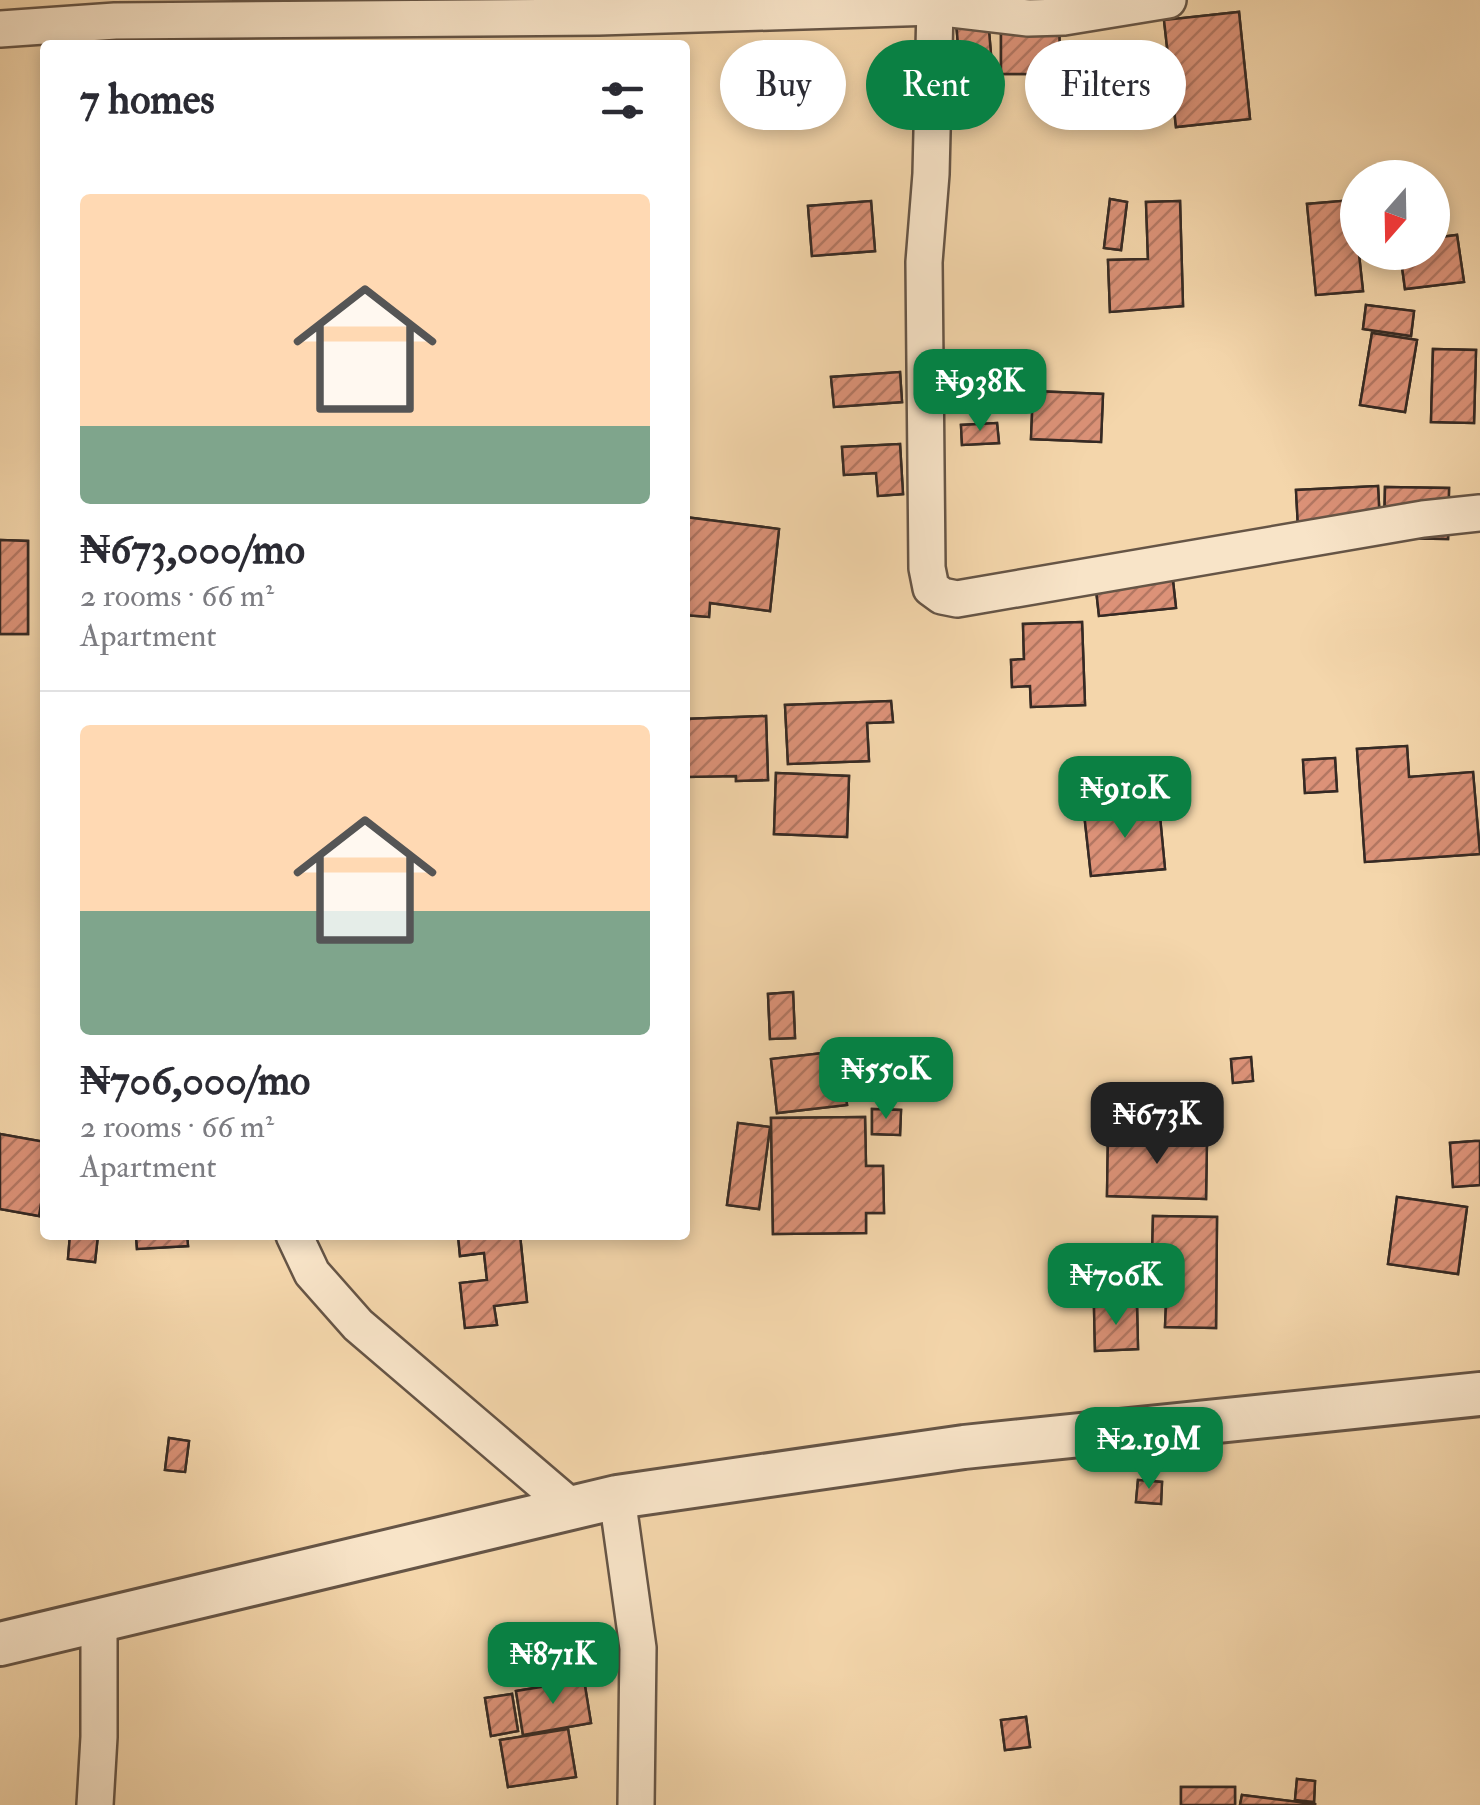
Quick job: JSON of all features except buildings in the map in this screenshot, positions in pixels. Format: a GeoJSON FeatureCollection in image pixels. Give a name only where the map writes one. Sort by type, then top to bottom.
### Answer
{"type":"FeatureCollection","features":[{"type":"Feature","properties":{"kind":"street"},"geometry":{"type":"LineString","coordinates":[[0,29],[116,21],[543,18],[935,7],[1028,18],[1064,17],[1168,0]]}},
{"type":"Feature","properties":{"kind":"street"},"geometry":{"type":"LineString","coordinates":[[935,7],[931,174],[924,262],[927,549],[931,588],[942,596],[957,599],[1423,519],[1480,513]]}},
{"type":"Feature","properties":{"kind":"street"},"geometry":{"type":"LineString","coordinates":[[296,1240],[312,1273],[358,1325],[571,1508]]}},
{"type":"Feature","properties":{"kind":"street"},"geometry":{"type":"LineString","coordinates":[[0,1644],[618,1497],[964,1447],[1480,1394]]}},
{"type":"Feature","properties":{"kind":"street"},"geometry":{"type":"LineString","coordinates":[[618,1497],[638,1648],[636,1805]]}},
{"type":"Feature","properties":{"kind":"street"},"geometry":{"type":"LineString","coordinates":[[95,1805],[99,1619]]}}]}
